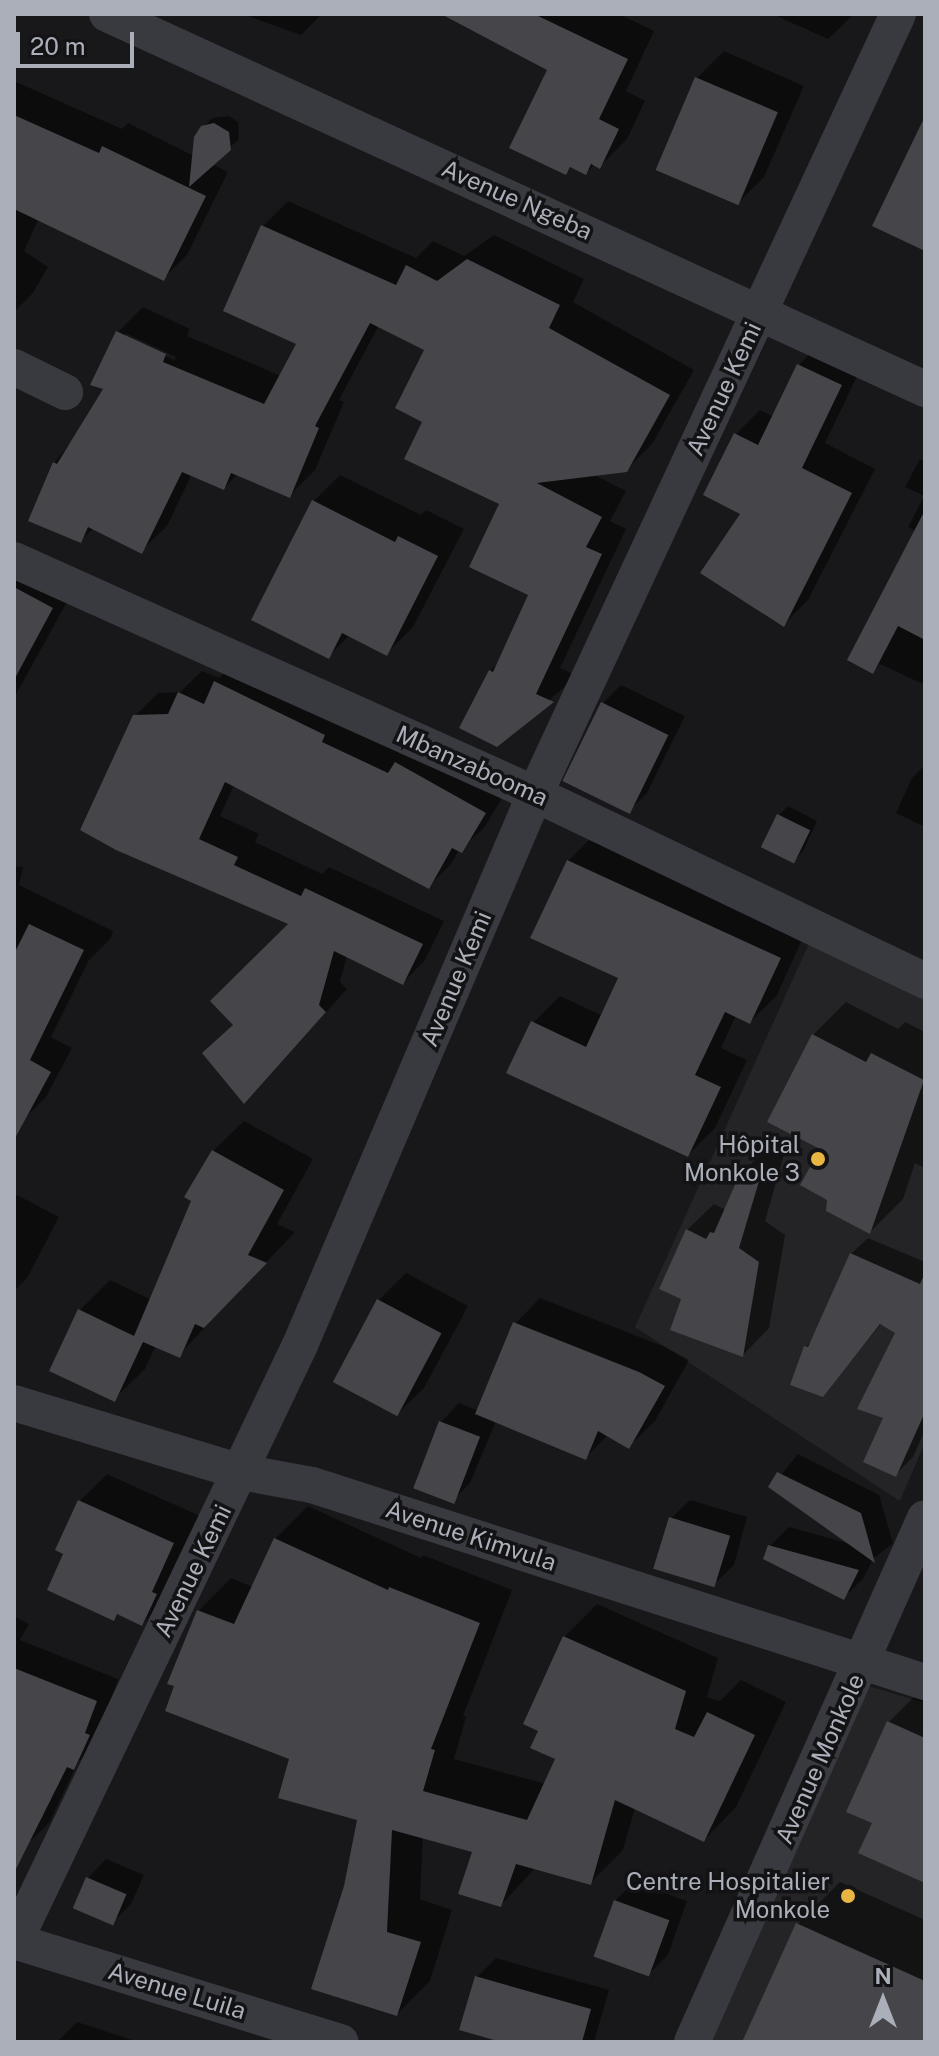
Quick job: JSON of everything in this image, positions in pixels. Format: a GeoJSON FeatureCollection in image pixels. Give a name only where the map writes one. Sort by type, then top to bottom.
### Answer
{"type":"FeatureCollection","features":[{"type":"Feature","properties":{"kind":"street","name":"Avenue Ngeba"},"geometry":{"type":"LineString","coordinates":[[107,14],[761,311],[925,389]]}},
{"type":"Feature","properties":{"kind":"street","name":"Avenue Kemi"},"geometry":{"type":"LineString","coordinates":[[14,1942],[300,1345],[535,794],[898,14]]}},
{"type":"Feature","properties":{"kind":"street"},"geometry":{"type":"LineString","coordinates":[[14,367],[65,392]]}},
{"type":"Feature","properties":{"kind":"street","name":"Mbanzabooma"},"geometry":{"type":"LineString","coordinates":[[14,560],[535,794],[925,981]]}},
{"type":"Feature","properties":{"kind":"street","name":"Avenue Kimvula"},"geometry":{"type":"LineString","coordinates":[[14,1403],[241,1472],[312,1485],[925,1682]]}},
{"type":"Feature","properties":{"kind":"street","name":"Avenue Monkole"},"geometry":{"type":"LineString","coordinates":[[692,2042],[925,1518]]}},
{"type":"Feature","properties":{"kind":"street","name":"Avenue Luila"},"geometry":{"type":"LineString","coordinates":[[14,1942],[341,2042]]}},
{"type":"Feature","properties":{"kind":"shaded area","name":"Hôpital Monkole 3"},"geometry":{"type":"Polygon","coordinates":[[[812,937],[925,992],[925,1442],[900,1501],[635,1327],[812,937]]]}},
{"type":"Feature","properties":{"kind":"shaded area","name":"Centre Hospitalier Monkole"},"geometry":{"type":"Polygon","coordinates":[[[865,1685],[925,1703],[925,2042],[705,2042],[865,1685]]]}},
{"type":"Feature","properties":{"kind":"building"},"geometry":{"type":"Polygon","coordinates":[[[441,14],[534,14],[628,59],[599,119],[619,129],[600,169],[591,164],[586,175],[570,167],[566,175],[509,148],[547,70],[441,14]]]}},
{"type":"Feature","properties":{"kind":"building"},"geometry":{"type":"Polygon","coordinates":[[[695,77],[778,112],[738,205],[656,170],[695,77]]]}},
{"type":"Feature","properties":{"kind":"building"},"geometry":{"type":"Polygon","coordinates":[[[14,115],[99,153],[102,146],[206,196],[164,281],[14,209],[14,115]]]}},
{"type":"Feature","properties":{"kind":"building"},"geometry":{"type":"Polygon","coordinates":[[[925,116],[925,251],[872,226],[925,116]]]}},
{"type":"Feature","properties":{"kind":"building"},"geometry":{"type":"Polygon","coordinates":[[[214,123],[229,132],[231,150],[189,187],[194,137],[201,126],[214,123]]]}},
{"type":"Feature","properties":{"kind":"building"},"geometry":{"type":"Polygon","coordinates":[[[261,225],[396,285],[406,265],[437,281],[467,259],[560,305],[549,328],[670,395],[627,472],[537,483],[602,517],[586,547],[602,554],[536,694],[554,702],[497,747],[459,728],[489,670],[493,672],[528,595],[469,567],[499,504],[404,459],[422,422],[395,408],[424,350],[370,323],[315,426],[319,428],[290,498],[231,473],[224,490],[182,472],[142,554],[88,527],[81,543],[28,521],[53,462],[57,464],[103,389],[90,385],[116,331],[166,354],[163,362],[264,404],[296,344],[223,311],[261,225]]]}},
{"type":"Feature","properties":{"kind":"building"},"geometry":{"type":"Polygon","coordinates":[[[797,364],[842,385],[802,468],[852,493],[784,627],[700,573],[740,514],[703,495],[734,433],[758,445],[797,364]]]}},
{"type":"Feature","properties":{"kind":"building"},"geometry":{"type":"Polygon","coordinates":[[[312,500],[395,542],[398,536],[438,556],[387,656],[342,633],[329,659],[251,620],[312,500]]]}},
{"type":"Feature","properties":{"kind":"building"},"geometry":{"type":"Polygon","coordinates":[[[925,510],[925,640],[898,626],[873,674],[847,660],[925,510]]]}},
{"type":"Feature","properties":{"kind":"building"},"geometry":{"type":"Polygon","coordinates":[[[14,587],[53,608],[14,680],[14,587]]]}},
{"type":"Feature","properties":{"kind":"building"},"geometry":{"type":"Polygon","coordinates":[[[214,681],[325,735],[322,742],[388,773],[395,762],[486,813],[462,853],[452,848],[429,889],[225,782],[199,839],[238,857],[234,865],[301,896],[305,888],[423,944],[403,985],[334,951],[319,1005],[326,1012],[244,1104],[202,1053],[233,1025],[210,1001],[288,924],[116,850],[80,830],[133,715],[168,714],[178,692],[204,704],[214,681]]]}},
{"type":"Feature","properties":{"kind":"building"},"geometry":{"type":"Polygon","coordinates":[[[601,702],[668,735],[630,814],[562,781],[601,702]]]}},
{"type":"Feature","properties":{"kind":"building"},"geometry":{"type":"Polygon","coordinates":[[[777,814],[810,830],[794,863],[761,847],[777,814]]]}},
{"type":"Feature","properties":{"kind":"building"},"geometry":{"type":"Polygon","coordinates":[[[567,860],[781,958],[750,1024],[725,1012],[695,1075],[721,1087],[688,1157],[506,1073],[531,1021],[586,1047],[618,978],[530,938],[567,860]]]}},
{"type":"Feature","properties":{"kind":"building"},"geometry":{"type":"Polygon","coordinates":[[[29,924],[84,950],[30,1060],[51,1072],[14,1140],[14,954],[29,924]]]}},
{"type":"Feature","properties":{"kind":"building"},"geometry":{"type":"Polygon","coordinates":[[[812,1034],[866,1062],[871,1053],[924,1080],[870,1234],[826,1211],[827,1200],[800,1185],[820,1149],[767,1122],[812,1034]]]}},
{"type":"Feature","properties":{"kind":"building"},"geometry":{"type":"Polygon","coordinates":[[[212,1150],[284,1190],[248,1255],[267,1263],[204,1328],[195,1324],[180,1358],[143,1342],[115,1402],[49,1371],[78,1309],[134,1336],[191,1201],[184,1197],[212,1150]]]}},
{"type":"Feature","properties":{"kind":"building"},"geometry":{"type":"Polygon","coordinates":[[[741,1171],[760,1178],[739,1248],[759,1262],[743,1357],[670,1330],[681,1299],[659,1289],[686,1229],[706,1239],[710,1232],[714,1233],[741,1171]]]}},
{"type":"Feature","properties":{"kind":"building"},"geometry":{"type":"Polygon","coordinates":[[[850,1253],[920,1284],[925,1273],[925,1412],[896,1477],[863,1462],[883,1418],[857,1409],[895,1333],[880,1324],[823,1397],[790,1385],[804,1346],[808,1347],[850,1253]]]}},
{"type":"Feature","properties":{"kind":"building"},"geometry":{"type":"Polygon","coordinates":[[[377,1299],[441,1333],[397,1416],[333,1382],[377,1299]]]}},
{"type":"Feature","properties":{"kind":"building"},"geometry":{"type":"Polygon","coordinates":[[[513,1322],[639,1372],[665,1386],[629,1449],[598,1431],[586,1460],[475,1414],[513,1322]]]}},
{"type":"Feature","properties":{"kind":"building"},"geometry":{"type":"Polygon","coordinates":[[[439,1421],[480,1437],[454,1504],[413,1488],[439,1421]]]}},
{"type":"Feature","properties":{"kind":"building"},"geometry":{"type":"Polygon","coordinates":[[[777,1472],[861,1513],[875,1563],[768,1487],[777,1472]]]}},
{"type":"Feature","properties":{"kind":"building"},"geometry":{"type":"Polygon","coordinates":[[[78,1500],[174,1543],[152,1592],[157,1594],[142,1626],[117,1614],[114,1621],[47,1590],[63,1554],[55,1550],[78,1500]]]}},
{"type":"Feature","properties":{"kind":"building"},"geometry":{"type":"Polygon","coordinates":[[[669,1517],[730,1536],[714,1587],[653,1569],[669,1517]]]}},
{"type":"Feature","properties":{"kind":"building"},"geometry":{"type":"Polygon","coordinates":[[[274,1538],[388,1590],[389,1587],[480,1623],[431,1749],[435,1750],[423,1791],[527,1820],[555,1759],[530,1748],[538,1731],[523,1724],[563,1636],[686,1691],[675,1729],[694,1737],[707,1712],[755,1735],[704,1842],[615,1800],[591,1885],[516,1864],[501,1907],[458,1894],[472,1852],[392,1830],[387,1932],[421,1942],[397,2016],[311,1989],[344,1886],[357,1820],[278,1798],[289,1759],[165,1711],[174,1686],[167,1684],[197,1610],[234,1624],[274,1538]]]}},
{"type":"Feature","properties":{"kind":"building"},"geometry":{"type":"Polygon","coordinates":[[[768,1545],[859,1570],[844,1600],[763,1559],[768,1545]]]}},
{"type":"Feature","properties":{"kind":"building"},"geometry":{"type":"Polygon","coordinates":[[[14,1668],[97,1701],[85,1733],[90,1735],[74,1770],[67,1767],[14,1873],[14,1668]]]}},
{"type":"Feature","properties":{"kind":"building"},"geometry":{"type":"Polygon","coordinates":[[[887,1721],[925,1738],[925,1883],[858,1853],[872,1823],[846,1812],[887,1721]]]}},
{"type":"Feature","properties":{"kind":"building"},"geometry":{"type":"Polygon","coordinates":[[[86,1877],[127,1894],[113,1925],[73,1908],[86,1877]]]}},
{"type":"Feature","properties":{"kind":"building"},"geometry":{"type":"Polygon","coordinates":[[[614,1900],[669,1920],[649,1977],[593,1956],[614,1900]]]}},
{"type":"Feature","properties":{"kind":"building"},"geometry":{"type":"Polygon","coordinates":[[[796,1923],[925,1981],[925,2042],[742,2042],[796,1923]]]}},
{"type":"Feature","properties":{"kind":"building"},"geometry":{"type":"Polygon","coordinates":[[[475,1976],[591,2009],[582,2042],[501,2042],[459,2030],[475,1976]]]}},
{"type":"Feature","properties":{"kind":"place","name":"Hôpital Monkole 3"},"geometry":{"type":"Point","coordinates":[818,1159]}},
{"type":"Feature","properties":{"kind":"place","name":"Centre Hospitalier Monkole"},"geometry":{"type":"Point","coordinates":[848,1896]}}]}
